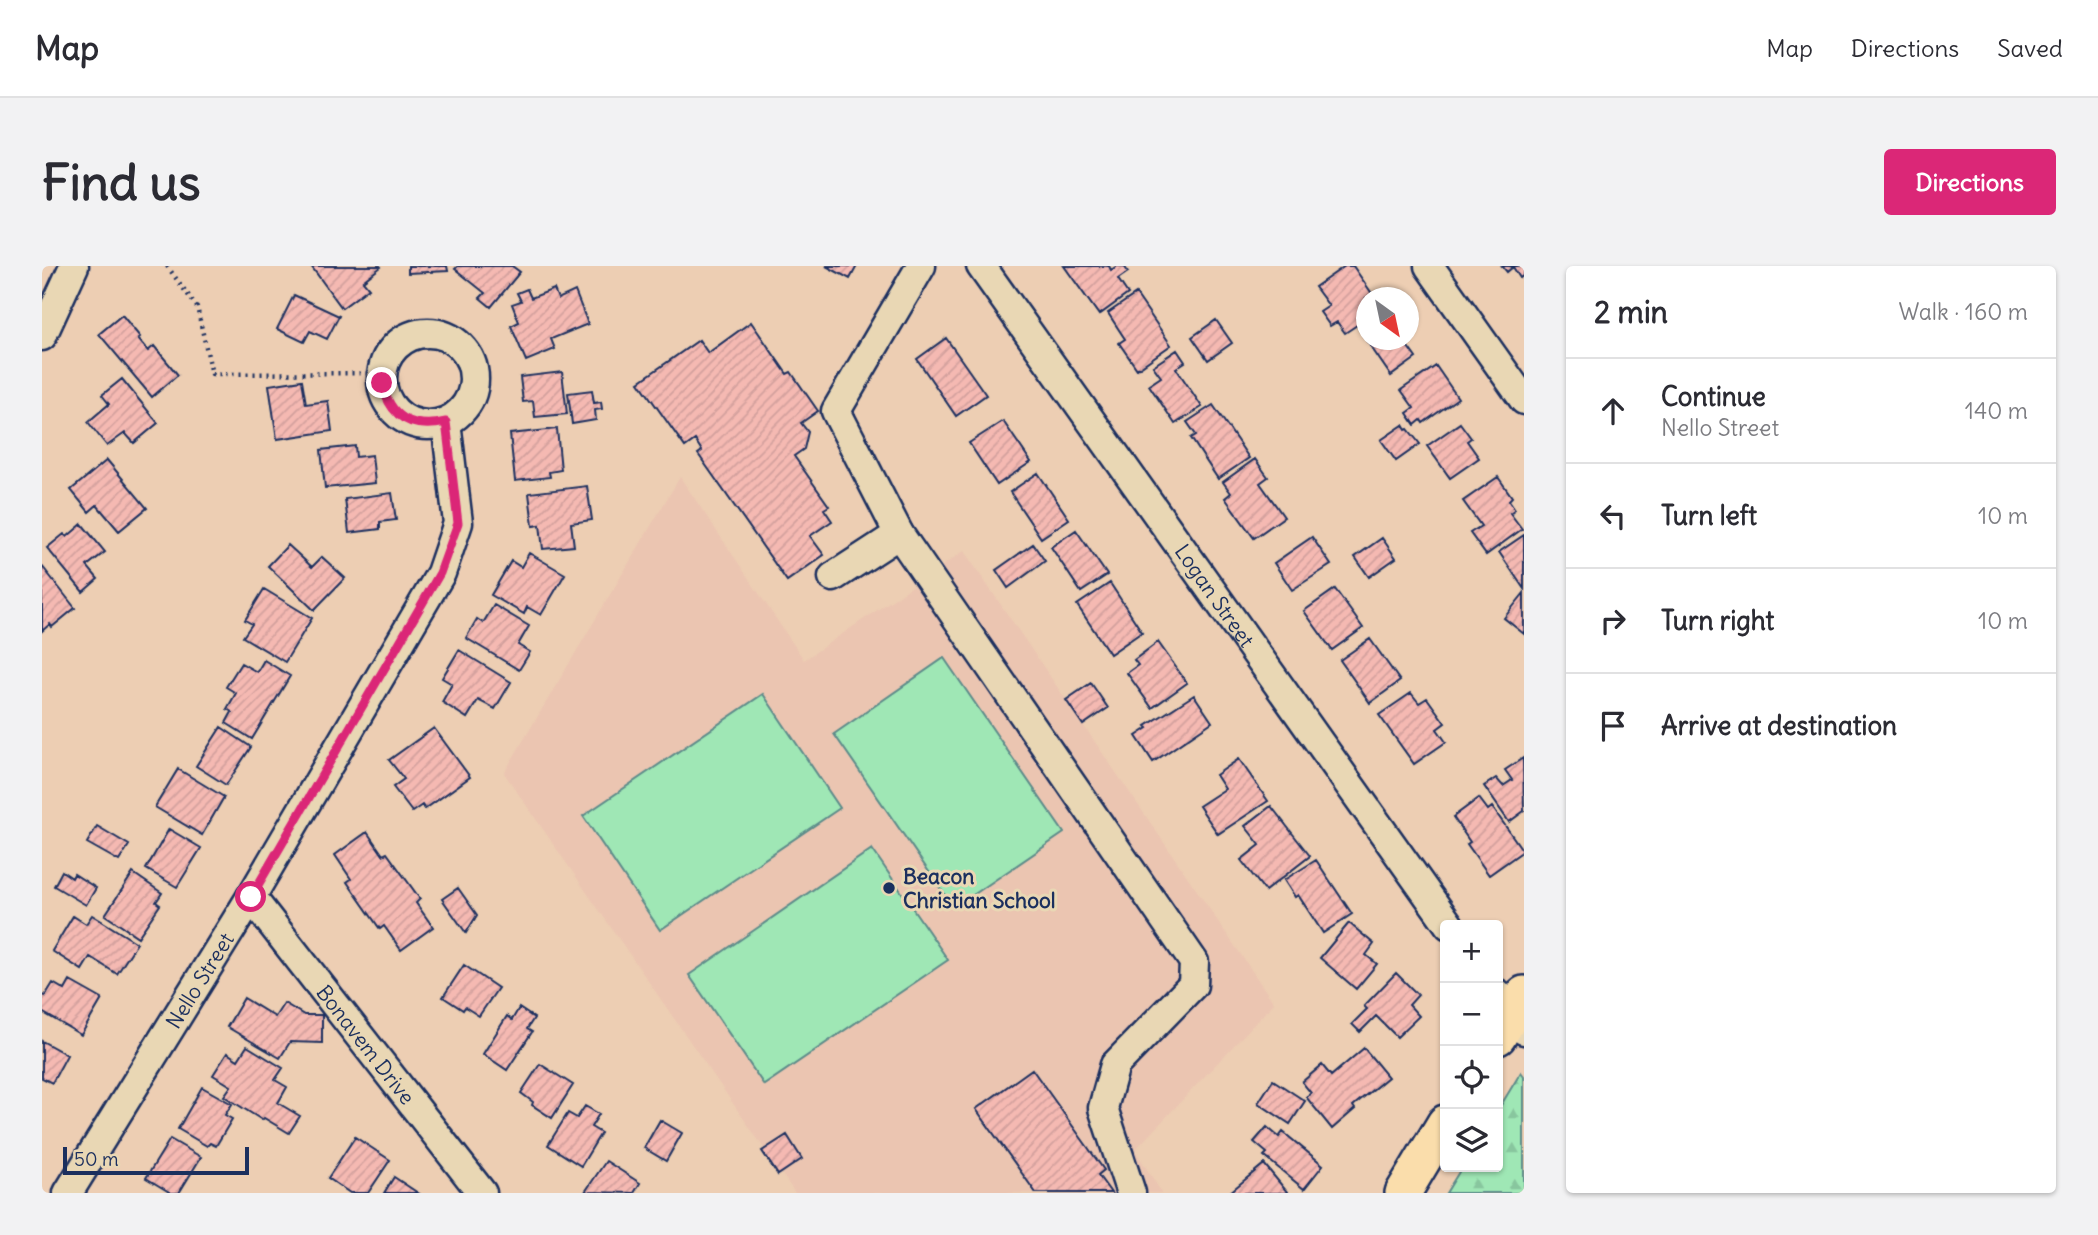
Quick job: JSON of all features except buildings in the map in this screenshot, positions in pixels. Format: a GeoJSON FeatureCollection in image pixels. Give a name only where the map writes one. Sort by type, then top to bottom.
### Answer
{"type":"FeatureCollection","features":[{"type":"Feature","properties":{"kind":"main road"},"geometry":{"type":"LineString","coordinates":[[1403,1193],[1440,1132]]}},
{"type":"Feature","properties":{"kind":"street"},"geometry":{"type":"LineString","coordinates":[[42,336],[74,266]]}},
{"type":"Feature","properties":{"kind":"street"},"geometry":{"type":"LineString","coordinates":[[920,266],[836,411],[900,534],[1194,962],[1194,985],[1115,1065],[1102,1108],[1130,1193]]}},
{"type":"Feature","properties":{"kind":"street","name":"Logan Street"},"geometry":{"type":"LineString","coordinates":[[981,266],[1445,920]]}},
{"type":"Feature","properties":{"kind":"street"},"geometry":{"type":"LineString","coordinates":[[1429,266],[1524,400]]}},
{"type":"Feature","properties":{"kind":"street"},"geometry":{"type":"LineString","coordinates":[[426,333],[442,335],[456,343],[467,355],[473,369],[474,385],[464,407],[446,422],[417,424],[393,409],[385,397],[383,373],[389,355],[398,344],[411,336],[426,333]]}},
{"type":"Feature","properties":{"kind":"street","name":"Nello Street"},"geometry":{"type":"LineString","coordinates":[[68,1193],[251,897],[440,573],[458,523],[446,422]]}},
{"type":"Feature","properties":{"kind":"street"},"geometry":{"type":"LineString","coordinates":[[833,577],[900,534]]}},
{"type":"Feature","properties":{"kind":"street","name":"Bonavem Drive"},"geometry":{"type":"LineString","coordinates":[[251,897],[482,1193]]}},
{"type":"Feature","properties":{"kind":"path"},"geometry":{"type":"LineString","coordinates":[[167,266],[197,307],[212,374],[383,373]]}},
{"type":"Feature","properties":{"kind":"shaded area","name":"Beacon Christian School"},"geometry":{"type":"Polygon","coordinates":[[[680,477],[804,660],[964,551],[1274,1003],[1135,1150],[1162,1193],[795,1193],[504,773],[680,477]]]}},
{"type":"Feature","properties":{"kind":"green space"},"geometry":{"type":"Polygon","coordinates":[[[944,658],[1064,833],[954,908],[834,734],[944,658]]]}},
{"type":"Feature","properties":{"kind":"green space"},"geometry":{"type":"Polygon","coordinates":[[[763,694],[840,808],[660,930],[583,816],[763,694]]]}},
{"type":"Feature","properties":{"kind":"green space"},"geometry":{"type":"Polygon","coordinates":[[[872,849],[948,960],[764,1085],[689,975],[872,849]]]}},
{"type":"Feature","properties":{"kind":"green space"},"geometry":{"type":"Polygon","coordinates":[[[1521,1072],[1524,1076],[1524,1193],[1446,1193],[1459,1172],[1503,1172],[1503,1102],[1521,1072]]]}},
{"type":"Feature","properties":{"kind":"place","name":"Beacon Christian School"},"geometry":{"type":"Point","coordinates":[889,888]}},
{"type":"Feature","properties":{"kind":"route"},"geometry":{"type":"LineString","coordinates":[[251,897],[440,573],[458,523],[446,422],[417,424],[404,418],[393,409],[385,397],[382,383]]}}]}
